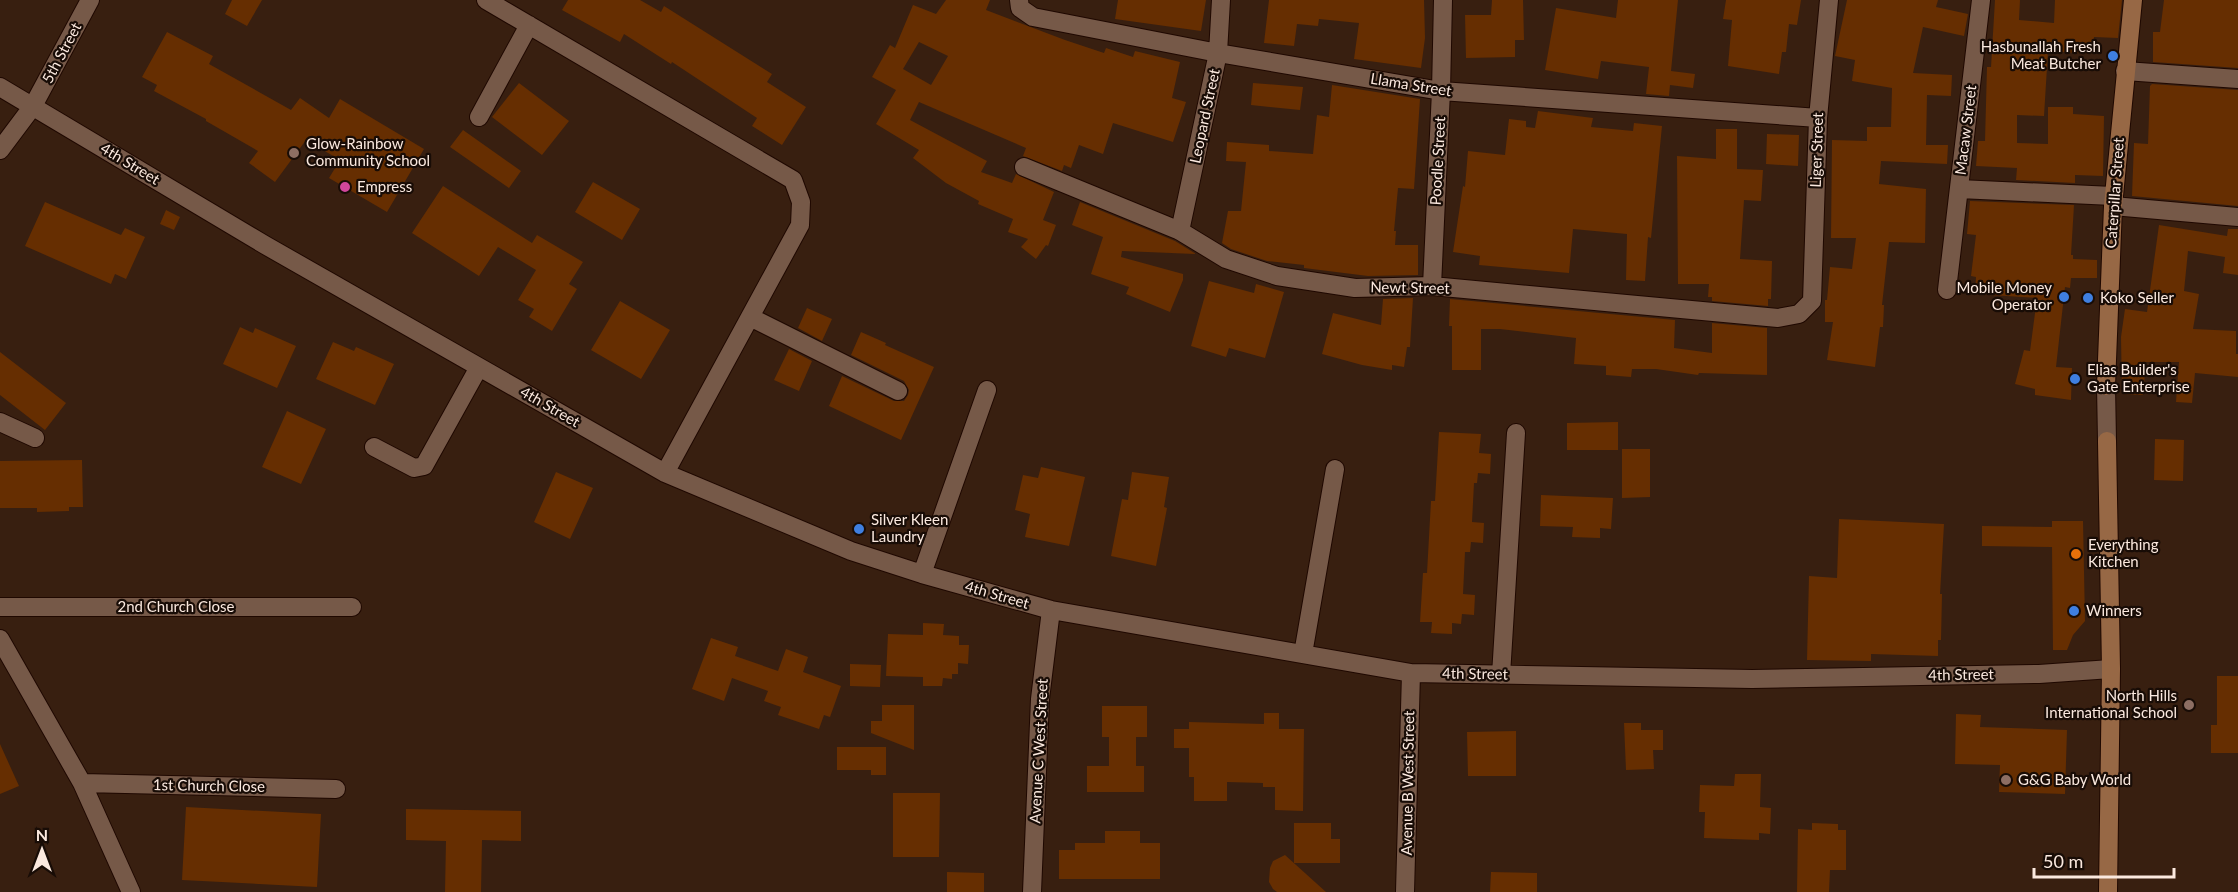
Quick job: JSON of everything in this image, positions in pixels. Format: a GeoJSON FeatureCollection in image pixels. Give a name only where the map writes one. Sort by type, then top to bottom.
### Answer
{"type":"FeatureCollection","features":[{"type":"Feature","properties":{"kind":"street","name":"5th Street"},"geometry":{"type":"LineString","coordinates":[[0,150],[33,106],[90,0]]}},
{"type":"Feature","properties":{"kind":"street"},"geometry":{"type":"LineString","coordinates":[[486,0],[793,180],[801,201],[800,225],[665,473]]}},
{"type":"Feature","properties":{"kind":"street","name":"Llama Street"},"geometry":{"type":"LineString","coordinates":[[1019,0],[1020,8],[1033,16],[1218,53],[1441,91],[1818,118]]}},
{"type":"Feature","properties":{"kind":"street","name":"Leopard Street"},"geometry":{"type":"LineString","coordinates":[[1180,231],[1218,53],[1221,0]]}},
{"type":"Feature","properties":{"kind":"street","name":"Poodle Street"},"geometry":{"type":"LineString","coordinates":[[1432,286],[1443,0]]}},
{"type":"Feature","properties":{"kind":"street","name":"Liger Street"},"geometry":{"type":"LineString","coordinates":[[1812,301],[1818,118],[1829,0]]}},
{"type":"Feature","properties":{"kind":"street","name":"Macaw Street"},"geometry":{"type":"LineString","coordinates":[[1947,290],[1981,0]]}},
{"type":"Feature","properties":{"kind":"street","name":"Caterpillar Street"},"geometry":{"type":"LineString","coordinates":[[2111,669],[2106,387],[2113,201],[2133,0]]}},
{"type":"Feature","properties":{"kind":"street"},"geometry":{"type":"LineString","coordinates":[[480,117],[529,26]]}},
{"type":"Feature","properties":{"kind":"street"},"geometry":{"type":"LineString","coordinates":[[2125,71],[2238,78]]}},
{"type":"Feature","properties":{"kind":"street","name":"4th Street"},"geometry":{"type":"LineString","coordinates":[[0,87],[265,245],[665,473],[851,551],[922,574],[1051,610],[1411,673],[1752,679],[2039,674],[2111,669]]}},
{"type":"Feature","properties":{"kind":"street","name":"Newt Street"},"geometry":{"type":"LineString","coordinates":[[1024,167],[1180,231],[1226,259],[1277,276],[1355,288],[1432,286],[1778,318],[1799,314],[1812,301]]}},
{"type":"Feature","properties":{"kind":"street","name":"Macaw Street"},"geometry":{"type":"LineString","coordinates":[[1959,189],[2113,201],[2238,217]]}},
{"type":"Feature","properties":{"kind":"street"},"geometry":{"type":"LineString","coordinates":[[750,317],[898,391]]}},
{"type":"Feature","properties":{"kind":"street"},"geometry":{"type":"LineString","coordinates":[[374,447],[414,468],[424,466],[480,367]]}},
{"type":"Feature","properties":{"kind":"street"},"geometry":{"type":"LineString","coordinates":[[922,574],[987,390]]}},
{"type":"Feature","properties":{"kind":"street"},"geometry":{"type":"LineString","coordinates":[[0,422],[35,438]]}},
{"type":"Feature","properties":{"kind":"street"},"geometry":{"type":"LineString","coordinates":[[1501,675],[1516,433]]}},
{"type":"Feature","properties":{"kind":"street"},"geometry":{"type":"LineString","coordinates":[[1303,654],[1335,469]]}},
{"type":"Feature","properties":{"kind":"street","name":"2nd Church Close"},"geometry":{"type":"LineString","coordinates":[[0,607],[352,607]]}},
{"type":"Feature","properties":{"kind":"street","name":"Avenue C West Street"},"geometry":{"type":"LineString","coordinates":[[1032,892],[1040,699],[1051,610]]}},
{"type":"Feature","properties":{"kind":"street"},"geometry":{"type":"LineString","coordinates":[[0,639],[82,783],[131,892]]}},
{"type":"Feature","properties":{"kind":"street"},"geometry":{"type":"LineString","coordinates":[[2108,892],[2111,669]]}},
{"type":"Feature","properties":{"kind":"street","name":"Avenue B West Street"},"geometry":{"type":"LineString","coordinates":[[1405,892],[1411,673]]}},
{"type":"Feature","properties":{"kind":"street","name":"1st Church Close"},"geometry":{"type":"LineString","coordinates":[[82,783],[336,789]]}},
{"type":"Feature","properties":{"kind":"building"},"geometry":{"type":"Polygon","coordinates":[[[232,0],[262,0],[247,26],[225,14],[232,0]]]}},
{"type":"Feature","properties":{"kind":"building"},"geometry":{"type":"Polygon","coordinates":[[[568,0],[640,0],[661,12],[664,6],[772,74],[767,82],[806,107],[782,145],[752,126],[757,118],[672,62],[671,64],[624,34],[620,42],[562,10],[568,0]]]}},
{"type":"Feature","properties":{"kind":"building"},"geometry":{"type":"Polygon","coordinates":[[[946,0],[990,0],[986,10],[1104,53],[1106,48],[1133,57],[1135,51],[1180,62],[1172,98],[1186,102],[1173,142],[1113,123],[1103,154],[1079,145],[1071,168],[1064,165],[1062,171],[1023,156],[1026,148],[919,102],[910,120],[987,161],[981,172],[1012,183],[1016,174],[1054,192],[1043,220],[1056,225],[1048,246],[1046,245],[1036,259],[1021,247],[1028,239],[1008,232],[1013,219],[978,204],[979,201],[946,183],[913,158],[919,150],[876,124],[896,90],[872,77],[890,45],[895,48],[913,5],[936,14],[946,0]],[[919,42],[903,69],[931,85],[948,56],[919,42]]]}},
{"type":"Feature","properties":{"kind":"building"},"geometry":{"type":"Polygon","coordinates":[[[1118,0],[1206,0],[1201,31],[1115,19],[1118,0]]]}},
{"type":"Feature","properties":{"kind":"building"},"geometry":{"type":"Polygon","coordinates":[[[1269,0],[1424,0],[1425,38],[1421,68],[1354,59],[1359,23],[1319,19],[1318,26],[1297,24],[1294,46],[1264,43],[1269,0]]]}},
{"type":"Feature","properties":{"kind":"building"},"geometry":{"type":"Polygon","coordinates":[[[1492,0],[1523,0],[1524,40],[1515,40],[1515,57],[1466,58],[1465,15],[1491,15],[1492,0]]]}},
{"type":"Feature","properties":{"kind":"building"},"geometry":{"type":"Polygon","coordinates":[[[1618,0],[1678,0],[1671,71],[1695,74],[1693,88],[1670,85],[1669,96],[1646,94],[1649,67],[1601,61],[1598,79],[1545,70],[1556,8],[1616,18],[1618,0]]]}},
{"type":"Feature","properties":{"kind":"building"},"geometry":{"type":"Polygon","coordinates":[[[1726,0],[1801,0],[1797,25],[1789,24],[1786,52],[1782,52],[1779,74],[1728,66],[1732,20],[1723,19],[1726,0]]]}},
{"type":"Feature","properties":{"kind":"building"},"geometry":{"type":"Polygon","coordinates":[[[1847,0],[1938,0],[1936,7],[1968,14],[1964,36],[1923,27],[1913,73],[1952,75],[1951,96],[1927,95],[1926,145],[1948,145],[1947,164],[1881,161],[1879,184],[1926,189],[1925,243],[1889,242],[1882,305],[1884,305],[1883,327],[1880,327],[1875,367],[1827,360],[1833,322],[1825,322],[1825,300],[1827,300],[1830,267],[1852,269],[1856,238],[1831,238],[1832,140],[1867,141],[1867,127],[1891,127],[1892,88],[1852,81],[1855,60],[1835,56],[1847,0]]]}},
{"type":"Feature","properties":{"kind":"building"},"geometry":{"type":"Polygon","coordinates":[[[1995,0],[2020,0],[2019,20],[2054,23],[2055,0],[2122,0],[2118,38],[2094,37],[2093,54],[2048,51],[2044,116],[2017,115],[2017,143],[2048,144],[2048,107],[2073,107],[2073,114],[2104,116],[2103,176],[2075,175],[2075,183],[2016,180],[2017,168],[1976,166],[1978,141],[1985,141],[1987,67],[1991,67],[1995,0]]]}},
{"type":"Feature","properties":{"kind":"building"},"geometry":{"type":"Polygon","coordinates":[[[2164,0],[2238,0],[2238,68],[2153,62],[2153,32],[2160,32],[2164,0]]]}},
{"type":"Feature","properties":{"kind":"building"},"geometry":{"type":"Polygon","coordinates":[[[167,32],[213,56],[209,64],[291,110],[300,98],[329,118],[340,99],[424,149],[387,212],[329,178],[340,160],[306,140],[275,182],[249,163],[258,151],[154,91],[157,85],[142,77],[167,32]]]}},
{"type":"Feature","properties":{"kind":"building"},"geometry":{"type":"Polygon","coordinates":[[[519,83],[569,121],[542,155],[492,117],[519,83]]]}},
{"type":"Feature","properties":{"kind":"building"},"geometry":{"type":"Polygon","coordinates":[[[1253,83],[1303,87],[1300,110],[1251,105],[1253,83]]]}},
{"type":"Feature","properties":{"kind":"building"},"geometry":{"type":"Polygon","coordinates":[[[2152,84],[2238,90],[2238,206],[2132,196],[2134,143],[2148,144],[2150,86],[2152,84]]]}},
{"type":"Feature","properties":{"kind":"building"},"geometry":{"type":"Polygon","coordinates":[[[1332,85],[1420,99],[1414,189],[1398,188],[1394,231],[1396,231],[1395,245],[1418,245],[1418,275],[1368,276],[1304,268],[1304,265],[1267,261],[1231,249],[1222,243],[1228,211],[1241,211],[1246,162],[1226,161],[1227,142],[1269,145],[1269,151],[1313,154],[1317,115],[1329,117],[1332,85]]]}},
{"type":"Feature","properties":{"kind":"building"},"geometry":{"type":"Polygon","coordinates":[[[1538,111],[1593,118],[1591,127],[1633,131],[1634,123],[1662,126],[1651,238],[1648,237],[1645,281],[1626,280],[1627,234],[1573,229],[1569,273],[1479,265],[1480,256],[1453,252],[1463,186],[1465,187],[1468,151],[1505,155],[1509,119],[1526,121],[1526,127],[1535,128],[1538,111]]]}},
{"type":"Feature","properties":{"kind":"building"},"geometry":{"type":"Polygon","coordinates":[[[1716,129],[1737,129],[1737,169],[1763,170],[1761,201],[1744,200],[1740,259],[1772,261],[1771,299],[1768,299],[1768,306],[1712,301],[1712,297],[1708,297],[1709,284],[1678,284],[1677,156],[1716,159],[1716,129]]]}},
{"type":"Feature","properties":{"kind":"building"},"geometry":{"type":"Polygon","coordinates":[[[463,130],[521,171],[509,188],[450,147],[463,130]]]}},
{"type":"Feature","properties":{"kind":"building"},"geometry":{"type":"Polygon","coordinates":[[[1767,134],[1799,135],[1798,166],[1766,164],[1767,134]]]}},
{"type":"Feature","properties":{"kind":"building"},"geometry":{"type":"Polygon","coordinates":[[[593,182],[640,209],[622,240],[575,212],[593,182]]]}},
{"type":"Feature","properties":{"kind":"building"},"geometry":{"type":"Polygon","coordinates":[[[443,186],[532,243],[537,235],[583,262],[569,284],[577,289],[552,331],[529,317],[534,309],[518,300],[536,270],[498,247],[479,276],[412,233],[443,186]]]}},
{"type":"Feature","properties":{"kind":"building"},"geometry":{"type":"Polygon","coordinates":[[[1970,201],[2074,205],[2071,255],[2073,259],[2097,260],[2097,278],[2071,278],[2070,288],[2065,287],[2056,367],[2072,368],[2071,400],[2035,395],[2035,389],[2015,384],[2024,350],[2030,351],[2037,298],[1975,294],[1976,277],[1971,276],[1976,235],[1967,234],[1970,201]]]}},
{"type":"Feature","properties":{"kind":"building"},"geometry":{"type":"Polygon","coordinates":[[[45,202],[121,235],[125,228],[145,237],[126,279],[115,274],[111,284],[25,246],[45,202]]]}},
{"type":"Feature","properties":{"kind":"building"},"geometry":{"type":"Polygon","coordinates":[[[1080,202],[1175,241],[1196,254],[1122,251],[1121,257],[1183,274],[1183,280],[1170,312],[1126,294],[1129,287],[1091,274],[1103,237],[1072,225],[1080,202]]]}},
{"type":"Feature","properties":{"kind":"building"},"geometry":{"type":"Polygon","coordinates":[[[166,210],[180,217],[174,230],[160,224],[166,210]]]}},
{"type":"Feature","properties":{"kind":"building"},"geometry":{"type":"Polygon","coordinates":[[[2159,225],[2227,236],[2228,229],[2238,229],[2238,275],[2223,273],[2225,257],[2188,251],[2184,291],[2199,294],[2193,329],[2236,331],[2236,354],[2238,354],[2238,377],[2195,373],[2192,403],[2176,402],[2179,362],[2146,362],[2143,395],[2122,394],[2121,337],[2125,309],[2147,312],[2159,225]]]}},
{"type":"Feature","properties":{"kind":"building"},"geometry":{"type":"Polygon","coordinates":[[[1209,281],[1254,293],[1256,284],[1284,292],[1265,358],[1229,348],[1226,357],[1191,346],[1209,281]]]}},
{"type":"Feature","properties":{"kind":"building"},"geometry":{"type":"Polygon","coordinates":[[[1413,298],[1410,347],[1407,347],[1404,367],[1392,365],[1392,370],[1362,365],[1322,354],[1333,313],[1381,325],[1383,299],[1413,298]]]}},
{"type":"Feature","properties":{"kind":"building"},"geometry":{"type":"Polygon","coordinates":[[[1450,299],[1675,320],[1674,348],[1712,353],[1712,323],[1767,328],[1767,375],[1699,373],[1698,375],[1656,369],[1632,369],[1631,377],[1606,375],[1606,366],[1574,364],[1576,338],[1500,329],[1481,329],[1481,370],[1452,370],[1450,299]]]}},
{"type":"Feature","properties":{"kind":"building"},"geometry":{"type":"Polygon","coordinates":[[[620,301],[670,330],[641,379],[591,350],[620,301]]]}},
{"type":"Feature","properties":{"kind":"building"},"geometry":{"type":"Polygon","coordinates":[[[807,308],[832,319],[822,341],[798,328],[807,308]]]}},
{"type":"Feature","properties":{"kind":"building"},"geometry":{"type":"Polygon","coordinates":[[[240,327],[253,333],[255,328],[296,346],[277,388],[223,364],[240,327]]]}},
{"type":"Feature","properties":{"kind":"building"},"geometry":{"type":"Polygon","coordinates":[[[861,332],[934,367],[901,440],[829,406],[842,376],[894,401],[904,401],[908,395],[909,390],[904,381],[851,355],[861,332]]]}},
{"type":"Feature","properties":{"kind":"building"},"geometry":{"type":"Polygon","coordinates":[[[333,342],[354,351],[356,347],[394,364],[375,405],[316,379],[333,342]]]}},
{"type":"Feature","properties":{"kind":"building"},"geometry":{"type":"Polygon","coordinates":[[[789,349],[812,361],[799,391],[774,380],[789,349]]]}},
{"type":"Feature","properties":{"kind":"building"},"geometry":{"type":"Polygon","coordinates":[[[0,352],[66,403],[45,430],[0,395],[0,352]]]}},
{"type":"Feature","properties":{"kind":"building"},"geometry":{"type":"Polygon","coordinates":[[[287,411],[326,429],[301,484],[262,467],[287,411]]]}},
{"type":"Feature","properties":{"kind":"building"},"geometry":{"type":"Polygon","coordinates":[[[1618,422],[1618,450],[1567,450],[1567,423],[1618,422]]]}},
{"type":"Feature","properties":{"kind":"building"},"geometry":{"type":"Polygon","coordinates":[[[1439,432],[1481,434],[1479,453],[1491,454],[1490,474],[1478,473],[1477,483],[1474,483],[1472,522],[1484,523],[1483,543],[1471,542],[1470,552],[1465,552],[1463,594],[1475,595],[1474,615],[1462,614],[1461,624],[1452,623],[1452,634],[1431,633],[1432,622],[1420,622],[1423,573],[1427,573],[1431,501],[1435,501],[1439,432]]]}},
{"type":"Feature","properties":{"kind":"building"},"geometry":{"type":"Polygon","coordinates":[[[2155,439],[2184,440],[2183,481],[2154,480],[2155,439]]]}},
{"type":"Feature","properties":{"kind":"building"},"geometry":{"type":"Polygon","coordinates":[[[1622,449],[1650,449],[1650,497],[1622,498],[1622,449]]]}},
{"type":"Feature","properties":{"kind":"building"},"geometry":{"type":"Polygon","coordinates":[[[82,460],[83,507],[69,507],[69,511],[37,512],[37,508],[0,508],[0,461],[82,460]]]}},
{"type":"Feature","properties":{"kind":"building"},"geometry":{"type":"Polygon","coordinates":[[[1041,467],[1085,477],[1069,546],[1025,537],[1030,514],[1015,510],[1023,475],[1038,478],[1041,467]]]}},
{"type":"Feature","properties":{"kind":"building"},"geometry":{"type":"Polygon","coordinates":[[[556,472],[593,488],[570,539],[534,522],[556,472]]]}},
{"type":"Feature","properties":{"kind":"building"},"geometry":{"type":"Polygon","coordinates":[[[1132,472],[1169,477],[1164,507],[1167,508],[1156,566],[1111,556],[1122,499],[1128,500],[1132,472]]]}},
{"type":"Feature","properties":{"kind":"building"},"geometry":{"type":"Polygon","coordinates":[[[1541,495],[1613,498],[1611,529],[1600,528],[1600,538],[1572,537],[1573,527],[1540,526],[1541,495]]]}},
{"type":"Feature","properties":{"kind":"building"},"geometry":{"type":"Polygon","coordinates":[[[1839,519],[1944,524],[1940,594],[1942,594],[1941,640],[1938,640],[1938,656],[1871,654],[1871,661],[1807,660],[1809,576],[1837,578],[1839,519]]]}},
{"type":"Feature","properties":{"kind":"building"},"geometry":{"type":"Polygon","coordinates":[[[2052,521],[2083,521],[2085,621],[2073,635],[2067,650],[2053,650],[2052,547],[1982,546],[1982,526],[2052,527],[2052,521]]]}},
{"type":"Feature","properties":{"kind":"building"},"geometry":{"type":"Polygon","coordinates":[[[923,623],[944,624],[943,635],[959,636],[959,645],[969,645],[968,664],[958,663],[958,674],[952,674],[952,679],[943,678],[942,686],[923,686],[923,677],[886,676],[888,634],[923,635],[923,623]]]}},
{"type":"Feature","properties":{"kind":"building"},"geometry":{"type":"Polygon","coordinates":[[[711,638],[738,647],[735,656],[778,671],[786,649],[808,657],[803,672],[841,686],[830,717],[824,715],[819,729],[778,715],[781,707],[764,701],[768,691],[732,678],[724,701],[692,689],[711,638]]]}},
{"type":"Feature","properties":{"kind":"building"},"geometry":{"type":"Polygon","coordinates":[[[850,664],[881,665],[880,687],[850,686],[850,664]]]}},
{"type":"Feature","properties":{"kind":"building"},"geometry":{"type":"Polygon","coordinates":[[[2217,676],[2238,676],[2238,753],[2211,753],[2211,725],[2217,725],[2217,676]]]}},
{"type":"Feature","properties":{"kind":"building"},"geometry":{"type":"Polygon","coordinates":[[[882,705],[914,705],[914,750],[871,733],[871,721],[882,721],[882,705]]]}},
{"type":"Feature","properties":{"kind":"building"},"geometry":{"type":"Polygon","coordinates":[[[1102,706],[1147,706],[1147,737],[1136,737],[1136,766],[1144,766],[1144,792],[1087,792],[1087,766],[1109,766],[1109,737],[1102,737],[1102,706]]]}},
{"type":"Feature","properties":{"kind":"building"},"geometry":{"type":"Polygon","coordinates":[[[1264,713],[1279,713],[1279,729],[1304,729],[1303,811],[1275,810],[1275,787],[1263,787],[1263,783],[1227,782],[1227,801],[1194,801],[1194,777],[1189,777],[1189,748],[1174,748],[1174,729],[1189,729],[1189,722],[1264,724],[1264,713]]]}},
{"type":"Feature","properties":{"kind":"building"},"geometry":{"type":"Polygon","coordinates":[[[1956,714],[1981,715],[1980,727],[2067,730],[2065,794],[1999,792],[2000,765],[1955,764],[1956,714]]]}},
{"type":"Feature","properties":{"kind":"building"},"geometry":{"type":"Polygon","coordinates":[[[1624,723],[1641,723],[1641,730],[1663,730],[1663,750],[1653,750],[1654,769],[1626,770],[1624,723]]]}},
{"type":"Feature","properties":{"kind":"building"},"geometry":{"type":"Polygon","coordinates":[[[1516,731],[1516,776],[1468,776],[1467,732],[1516,731]]]}},
{"type":"Feature","properties":{"kind":"building"},"geometry":{"type":"Polygon","coordinates":[[[0,744],[19,786],[0,794],[0,744]]]}},
{"type":"Feature","properties":{"kind":"building"},"geometry":{"type":"Polygon","coordinates":[[[837,747],[886,747],[886,775],[871,775],[871,770],[837,770],[837,747]]]}},
{"type":"Feature","properties":{"kind":"building"},"geometry":{"type":"Polygon","coordinates":[[[1735,774],[1761,774],[1760,807],[1771,808],[1770,834],[1759,833],[1759,840],[1704,838],[1705,812],[1699,812],[1700,785],[1734,786],[1735,774]]]}},
{"type":"Feature","properties":{"kind":"building"},"geometry":{"type":"Polygon","coordinates":[[[893,793],[940,793],[939,857],[893,857],[893,793]]]}},
{"type":"Feature","properties":{"kind":"building"},"geometry":{"type":"Polygon","coordinates":[[[186,807],[321,814],[317,887],[182,880],[186,807]]]}},
{"type":"Feature","properties":{"kind":"building"},"geometry":{"type":"Polygon","coordinates":[[[406,809],[521,811],[521,841],[482,840],[481,892],[445,892],[446,841],[406,840],[406,809]]]}},
{"type":"Feature","properties":{"kind":"building"},"geometry":{"type":"Polygon","coordinates":[[[1294,823],[1331,823],[1331,839],[1340,839],[1340,863],[1294,863],[1294,823]]]}},
{"type":"Feature","properties":{"kind":"building"},"geometry":{"type":"Polygon","coordinates":[[[1812,823],[1838,824],[1838,830],[1846,830],[1846,870],[1830,870],[1829,892],[1797,892],[1798,829],[1812,830],[1812,823]]]}},
{"type":"Feature","properties":{"kind":"building"},"geometry":{"type":"Polygon","coordinates":[[[1105,831],[1140,831],[1140,843],[1160,843],[1160,879],[1059,879],[1059,850],[1075,850],[1075,843],[1105,843],[1105,831]]]}},
{"type":"Feature","properties":{"kind":"building"},"geometry":{"type":"Polygon","coordinates":[[[1285,855],[1326,892],[1277,892],[1273,889],[1269,882],[1270,868],[1273,861],[1285,855]]]}},
{"type":"Feature","properties":{"kind":"building"},"geometry":{"type":"Polygon","coordinates":[[[947,872],[984,873],[984,892],[947,892],[947,872]]]}},
{"type":"Feature","properties":{"kind":"building"},"geometry":{"type":"Polygon","coordinates":[[[1491,872],[1537,873],[1537,892],[1490,892],[1491,872]]]}},
{"type":"Feature","properties":{"kind":"place","name":"Hasbunallah Fresh Meat Butcher"},"geometry":{"type":"Point","coordinates":[2113,56]}},
{"type":"Feature","properties":{"kind":"place","name":"Glow-Rainbow Community School"},"geometry":{"type":"Point","coordinates":[294,153]}},
{"type":"Feature","properties":{"kind":"place","name":"Empress"},"geometry":{"type":"Point","coordinates":[345,187]}},
{"type":"Feature","properties":{"kind":"place","name":"Mobile Money Operator"},"geometry":{"type":"Point","coordinates":[2064,297]}},
{"type":"Feature","properties":{"kind":"place","name":"Koko Seller"},"geometry":{"type":"Point","coordinates":[2088,298]}},
{"type":"Feature","properties":{"kind":"place","name":"Elias Builder's Gate Enterprise"},"geometry":{"type":"Point","coordinates":[2075,379]}},
{"type":"Feature","properties":{"kind":"place","name":"Silver Kleen Laundry"},"geometry":{"type":"Point","coordinates":[859,529]}},
{"type":"Feature","properties":{"kind":"place","name":"Everything Kitchen"},"geometry":{"type":"Point","coordinates":[2076,554]}},
{"type":"Feature","properties":{"kind":"place","name":"Winners"},"geometry":{"type":"Point","coordinates":[2074,611]}},
{"type":"Feature","properties":{"kind":"place","name":"North Hills International School"},"geometry":{"type":"Point","coordinates":[2189,705]}},
{"type":"Feature","properties":{"kind":"place","name":"G&G Baby World"},"geometry":{"type":"Point","coordinates":[2006,780]}}]}
